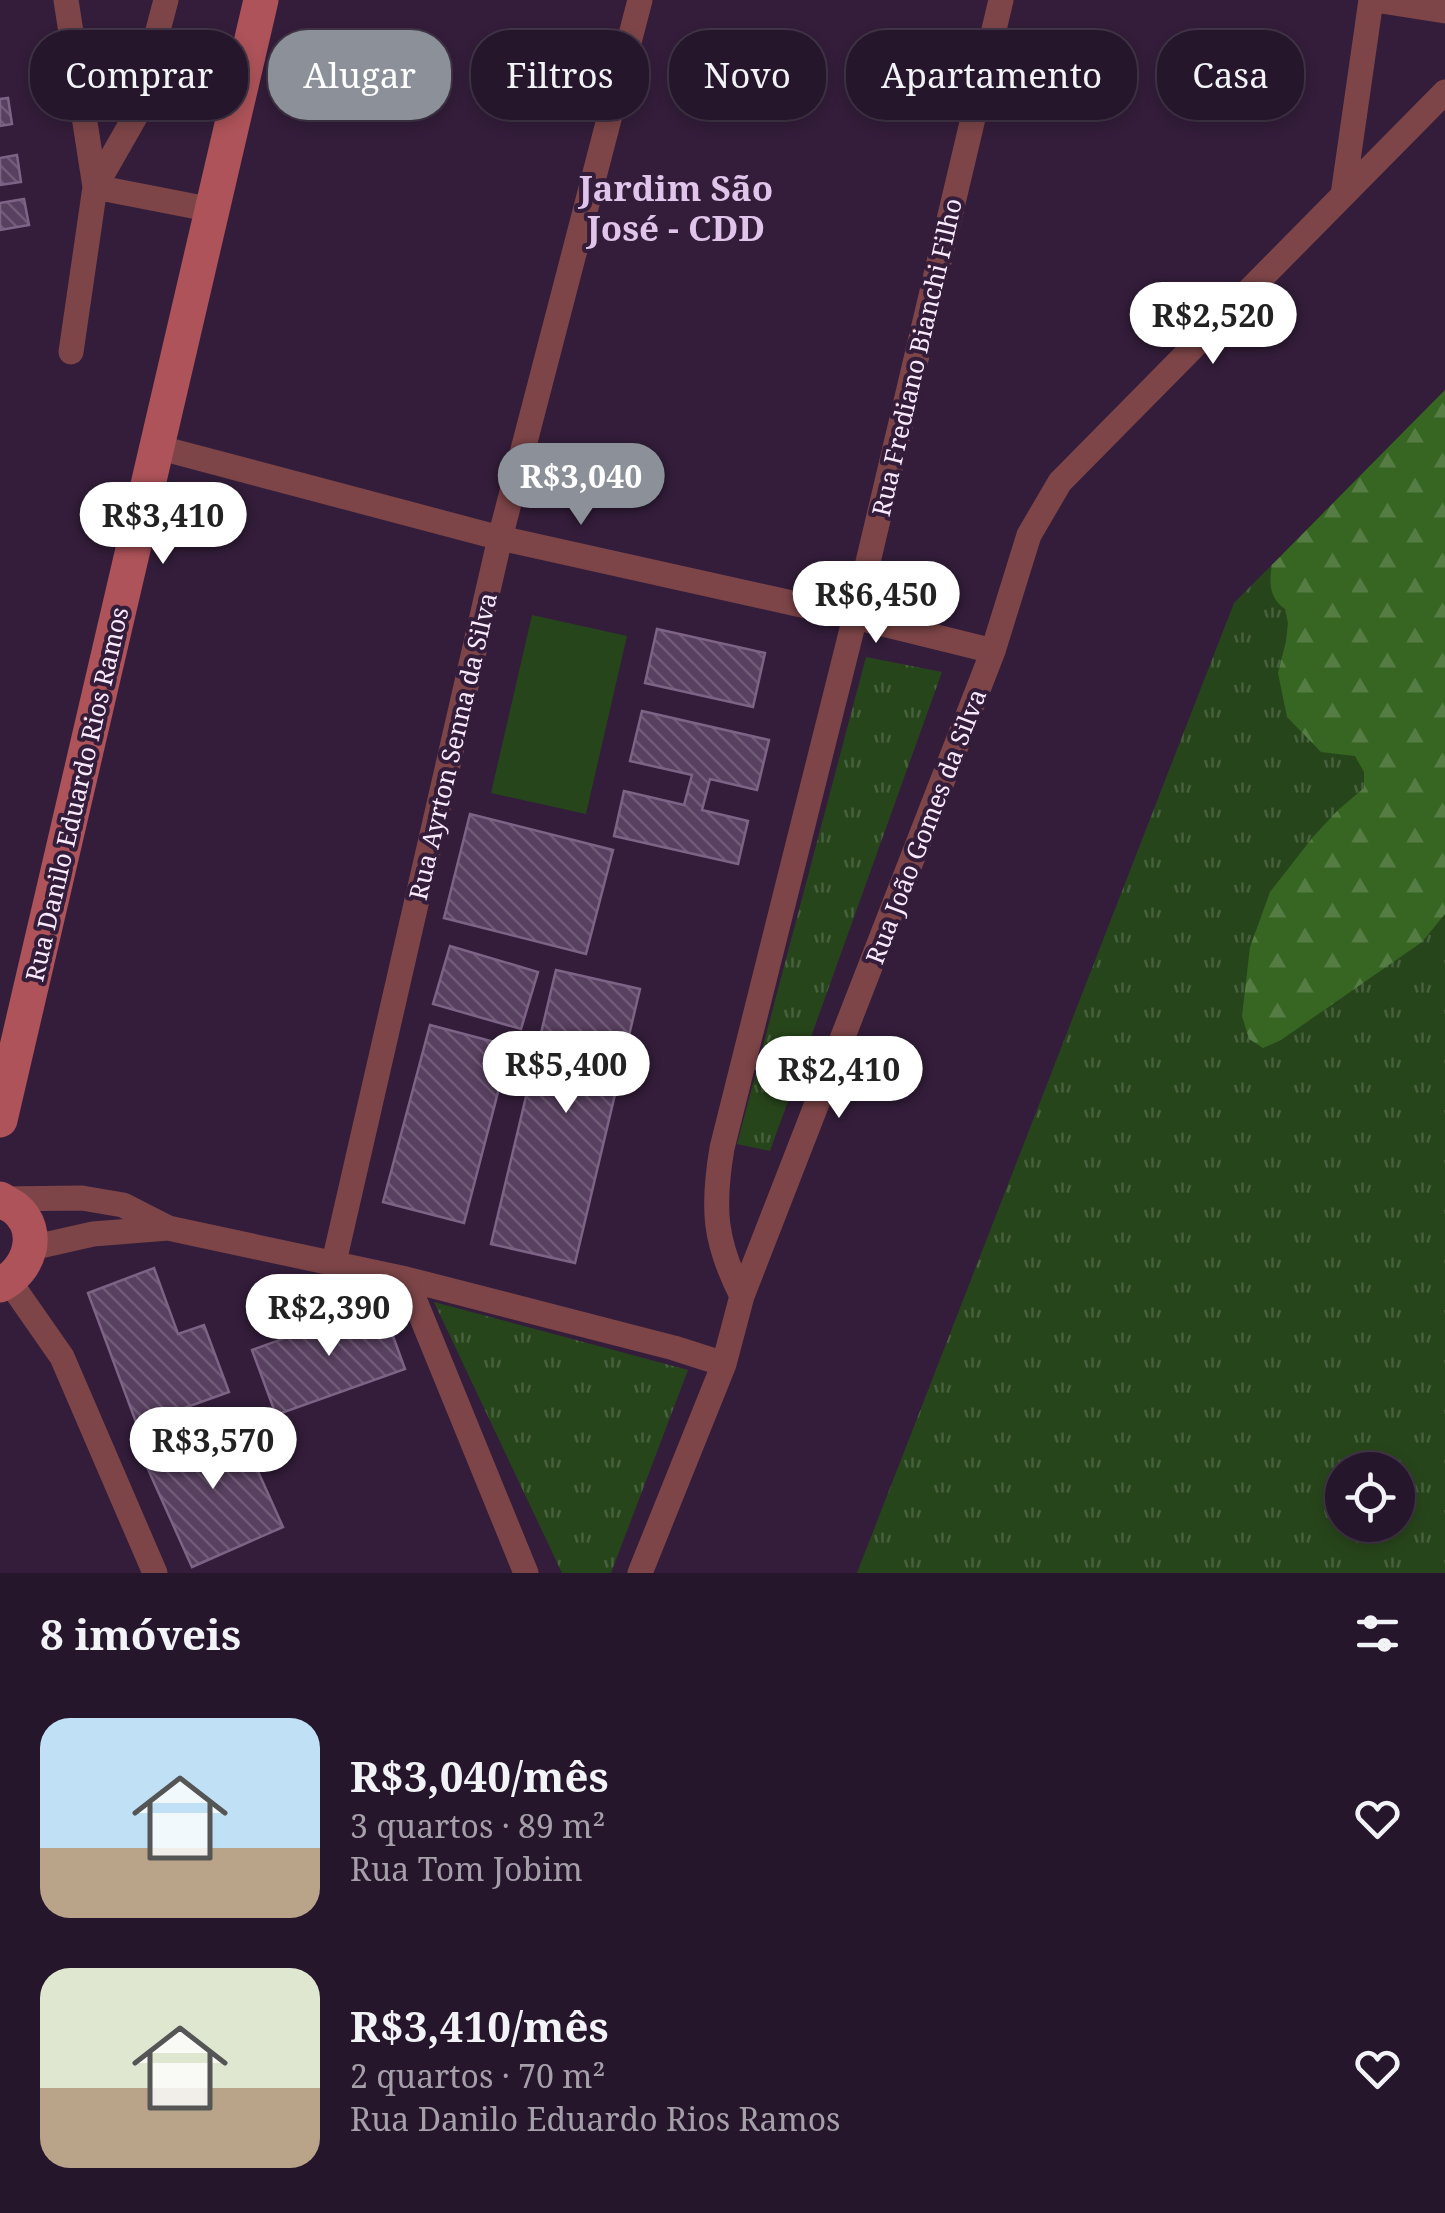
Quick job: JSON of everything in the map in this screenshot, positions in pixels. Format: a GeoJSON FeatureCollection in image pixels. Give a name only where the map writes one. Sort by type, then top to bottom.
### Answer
{"type":"FeatureCollection","features":[{"type":"Feature","properties":{"kind":"street"},"geometry":{"type":"LineString","coordinates":[[66,0],[95,187],[71,352]]}},
{"type":"Feature","properties":{"kind":"street"},"geometry":{"type":"LineString","coordinates":[[95,187],[135,117],[166,0]]}},
{"type":"Feature","properties":{"kind":"street","name":"Rua Danilo Eduardo Rios Ramos"},"geometry":{"type":"LineString","coordinates":[[0,1120],[261,0]]}},
{"type":"Feature","properties":{"kind":"street","name":"Rua Ayrton Senna da Silva"},"geometry":{"type":"LineString","coordinates":[[334,1262],[500,538],[640,0]]}},
{"type":"Feature","properties":{"kind":"street","name":"Rua Frediano Bianchi Filho"},"geometry":{"type":"LineString","coordinates":[[742,1296],[725,1262],[718,1226],[715,1188],[722,1148],[855,617],[1001,0]]}},
{"type":"Feature","properties":{"kind":"street"},"geometry":{"type":"LineString","coordinates":[[1344,194],[1373,0],[1445,11]]}},
{"type":"Feature","properties":{"kind":"street","name":"Rua João Gomes da Silva"},"geometry":{"type":"LineString","coordinates":[[640,1573],[724,1364],[742,1296],[993,651],[1030,535],[1060,482],[1445,92]]}},
{"type":"Feature","properties":{"kind":"street"},"geometry":{"type":"LineString","coordinates":[[95,187],[214,210]]}},
{"type":"Feature","properties":{"kind":"street"},"geometry":{"type":"LineString","coordinates":[[158,448],[500,538],[993,651]]}},
{"type":"Feature","properties":{"kind":"street"},"geometry":{"type":"LineString","coordinates":[[0,1199],[82,1198],[123,1205],[168,1228],[406,1278],[724,1364]]}},
{"type":"Feature","properties":{"kind":"street"},"geometry":{"type":"LineString","coordinates":[[0,1199],[18,1210],[28,1227],[30,1248],[24,1267],[4,1283],[62,1357],[155,1573]]}},
{"type":"Feature","properties":{"kind":"street"},"geometry":{"type":"LineString","coordinates":[[30,1248],[93,1234],[168,1228]]}},
{"type":"Feature","properties":{"kind":"street"},"geometry":{"type":"LineString","coordinates":[[406,1278],[526,1573]]}},
{"type":"Feature","properties":{"kind":"green space"},"geometry":{"type":"Polygon","coordinates":[[[1445,390],[1445,1573],[857,1573],[1234,603],[1445,390]]]}},
{"type":"Feature","properties":{"kind":"green space"},"geometry":{"type":"Polygon","coordinates":[[[1445,390],[1445,914],[1422,942],[1281,1040],[1263,1048],[1249,1039],[1242,1016],[1250,947],[1270,892],[1313,837],[1364,788],[1364,772],[1355,756],[1321,752],[1287,717],[1278,673],[1288,623],[1285,609],[1271,589],[1272,565],[1445,390]]]}},
{"type":"Feature","properties":{"kind":"green space"},"geometry":{"type":"Polygon","coordinates":[[[532,615],[627,636],[586,814],[491,793],[532,615]]]}},
{"type":"Feature","properties":{"kind":"green space"},"geometry":{"type":"Polygon","coordinates":[[[866,657],[942,672],[770,1151],[737,1144],[866,657]]]}},
{"type":"Feature","properties":{"kind":"green space"},"geometry":{"type":"Polygon","coordinates":[[[434,1302],[688,1370],[611,1573],[562,1573],[434,1302]]]}},
{"type":"Feature","properties":{"kind":"building"},"geometry":{"type":"Polygon","coordinates":[[[8,98],[12,124],[0,126],[0,99],[8,98]]]}},
{"type":"Feature","properties":{"kind":"building"},"geometry":{"type":"Polygon","coordinates":[[[17,155],[21,182],[0,185],[0,158],[17,155]]]}},
{"type":"Feature","properties":{"kind":"building"},"geometry":{"type":"Polygon","coordinates":[[[24,199],[29,225],[0,230],[0,203],[24,199]]]}},
{"type":"Feature","properties":{"kind":"building"},"geometry":{"type":"Polygon","coordinates":[[[657,629],[765,653],[753,707],[645,683],[657,629]]]}},
{"type":"Feature","properties":{"kind":"building"},"geometry":{"type":"Polygon","coordinates":[[[642,711],[769,740],[757,790],[710,779],[702,810],[748,821],[738,864],[614,836],[624,791],[684,805],[692,775],[630,761],[642,711]]]}},
{"type":"Feature","properties":{"kind":"building"},"geometry":{"type":"Polygon","coordinates":[[[470,814],[613,850],[586,954],[444,918],[470,814]]]}},
{"type":"Feature","properties":{"kind":"building"},"geometry":{"type":"Polygon","coordinates":[[[450,946],[538,972],[521,1029],[433,1004],[450,946]]]}},
{"type":"Feature","properties":{"kind":"building"},"geometry":{"type":"Polygon","coordinates":[[[556,970],[640,989],[575,1263],[491,1244],[556,970]]]}},
{"type":"Feature","properties":{"kind":"building"},"geometry":{"type":"Polygon","coordinates":[[[430,1025],[510,1046],[464,1223],[383,1202],[430,1025]]]}},
{"type":"Feature","properties":{"kind":"building"},"geometry":{"type":"Polygon","coordinates":[[[154,1268],[178,1334],[204,1325],[229,1392],[137,1425],[88,1293],[154,1268]]]}},
{"type":"Feature","properties":{"kind":"building"},"geometry":{"type":"Polygon","coordinates":[[[381,1303],[405,1369],[276,1415],[252,1350],[381,1303]]]}},
{"type":"Feature","properties":{"kind":"building"},"geometry":{"type":"Polygon","coordinates":[[[234,1418],[283,1527],[192,1567],[143,1458],[234,1418]]]}},
{"type":"Feature","properties":{"kind":"district","name":"Jardim São José - CDD"},"geometry":{"type":"Point","coordinates":[676,207]}}]}
